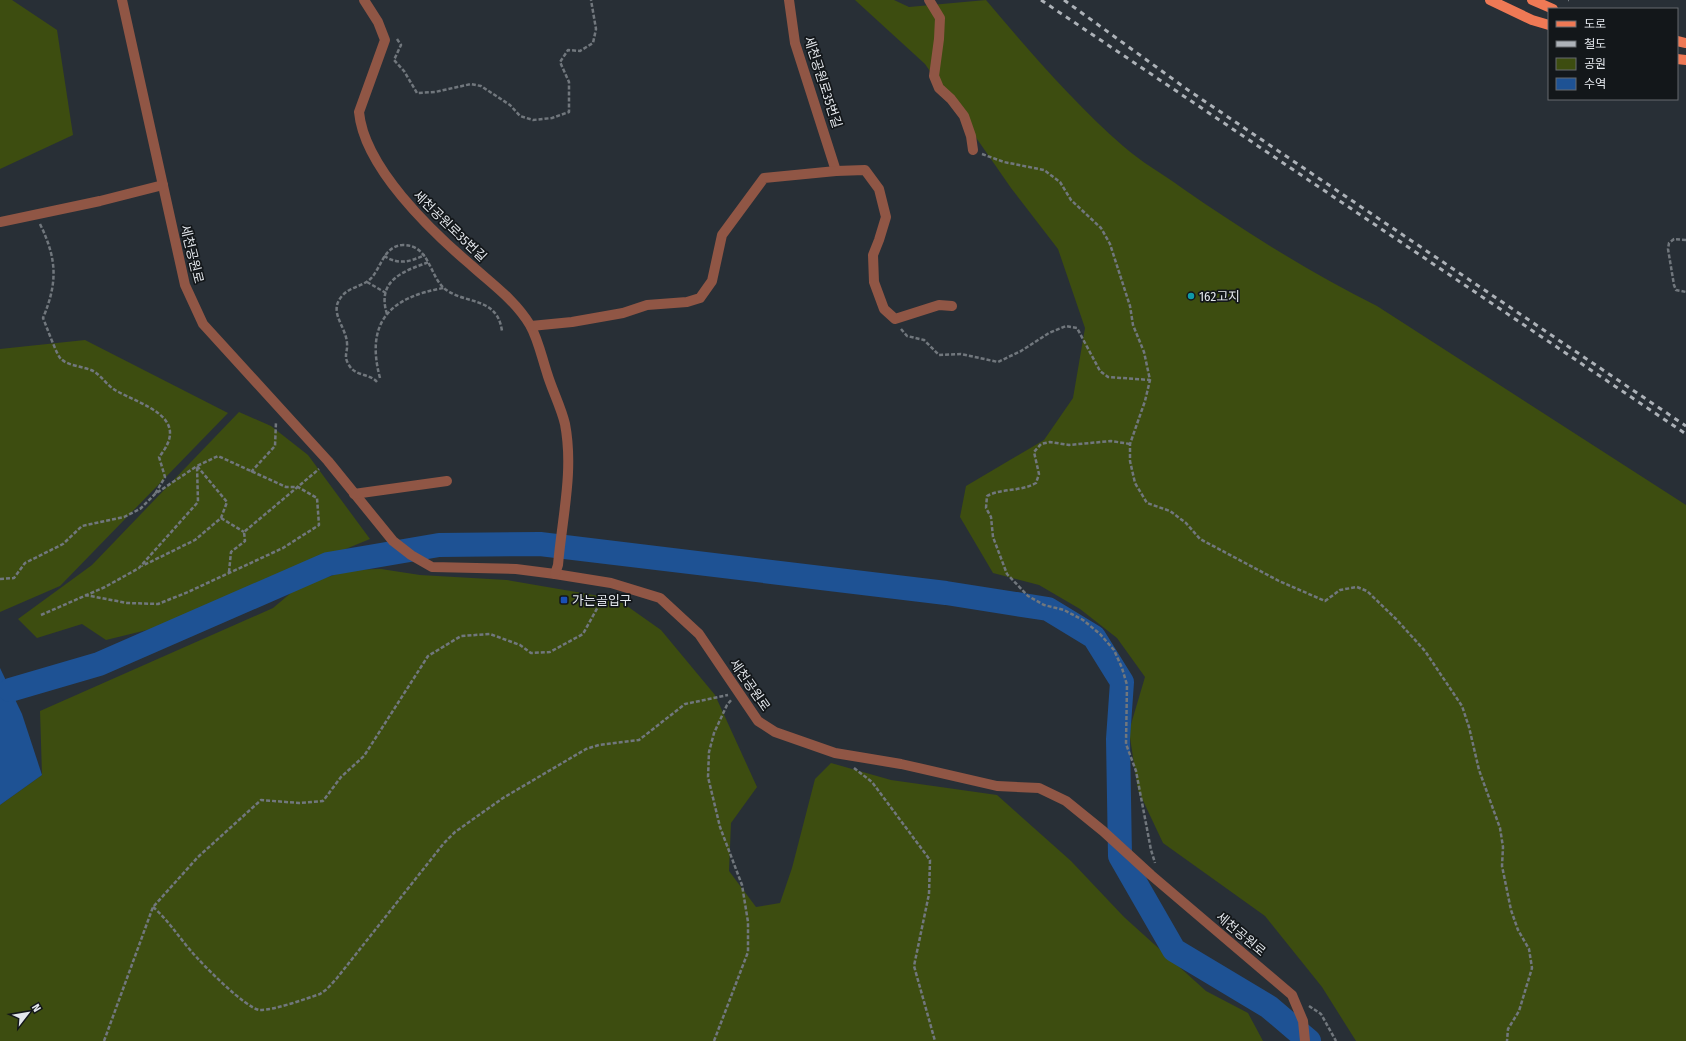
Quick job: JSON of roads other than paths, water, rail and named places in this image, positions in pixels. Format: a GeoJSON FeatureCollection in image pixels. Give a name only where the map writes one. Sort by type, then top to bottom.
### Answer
{"type":"FeatureCollection","features":[{"type":"Feature","properties":{"kind":"main road"},"geometry":{"type":"LineString","coordinates":[[1490,0],[1532,20],[1548,25]]}},
{"type":"Feature","properties":{"kind":"main road"},"geometry":{"type":"LineString","coordinates":[[1532,0],[1551,8]]}},
{"type":"Feature","properties":{"kind":"street","name":"세천공원로"},"geometry":{"type":"LineString","coordinates":[[122,0],[185,285],[203,324],[328,461],[392,541],[411,555],[432,567],[556,570],[611,583],[660,598],[699,634],[738,694],[758,721],[775,732],[835,753],[901,764],[997,786],[1039,788],[1066,801],[1103,831],[1151,875],[1292,995],[1303,1021],[1305,1041]]}},
{"type":"Feature","properties":{"kind":"street","name":"세천공원로35번길"},"geometry":{"type":"LineString","coordinates":[[364,0],[378,22],[385,40],[359,112],[360,123],[367,141],[386,175],[406,204],[470,265],[498,288],[518,308],[531,326],[565,424],[570,469],[556,570]]}},
{"type":"Feature","properties":{"kind":"street","name":"세천공원로35번길"},"geometry":{"type":"LineString","coordinates":[[789,0],[795,43],[836,171]]}},
{"type":"Feature","properties":{"kind":"street"},"geometry":{"type":"LineString","coordinates":[[929,0],[940,18],[934,76],[939,88],[964,116],[971,136],[973,150]]}},
{"type":"Feature","properties":{"kind":"street"},"geometry":{"type":"LineString","coordinates":[[531,326],[587,319],[623,313],[647,305],[687,302],[700,298],[712,281],[722,235],[764,178],[836,171],[865,170],[879,189],[886,217],[880,240],[872,255],[874,282],[884,309],[896,319],[939,305],[952,306]]}},
{"type":"Feature","properties":{"kind":"street"},"geometry":{"type":"LineString","coordinates":[[0,222],[100,202],[163,185]]}},
{"type":"Feature","properties":{"kind":"street"},"geometry":{"type":"LineString","coordinates":[[354,494],[446,481]]}},
{"type":"Feature","properties":{"kind":"water"},"geometry":{"type":"Polygon","coordinates":[[[0,668],[22,714],[42,775],[0,805],[0,668]]]}},
{"type":"Feature","properties":{"kind":"waterway"},"geometry":{"type":"LineString","coordinates":[[10,690],[99,664],[328,564],[439,545],[540,544],[946,593],[1048,609],[1094,637],[1122,682],[1118,739],[1120,856],[1174,950],[1269,1007],[1309,1041]]}},
{"type":"Feature","properties":{"kind":"railway"},"geometry":{"type":"LineString","coordinates":[[1041,0],[1686,434]]}},
{"type":"Feature","properties":{"kind":"railway"},"geometry":{"type":"LineString","coordinates":[[1064,0],[1188,90],[1686,426]]}},
{"type":"Feature","properties":{"kind":"place","name":"162고지"},"geometry":{"type":"Point","coordinates":[1191,296]}},
{"type":"Feature","properties":{"kind":"place","name":"가는골입구"},"geometry":{"type":"Point","coordinates":[564,600]}}]}
